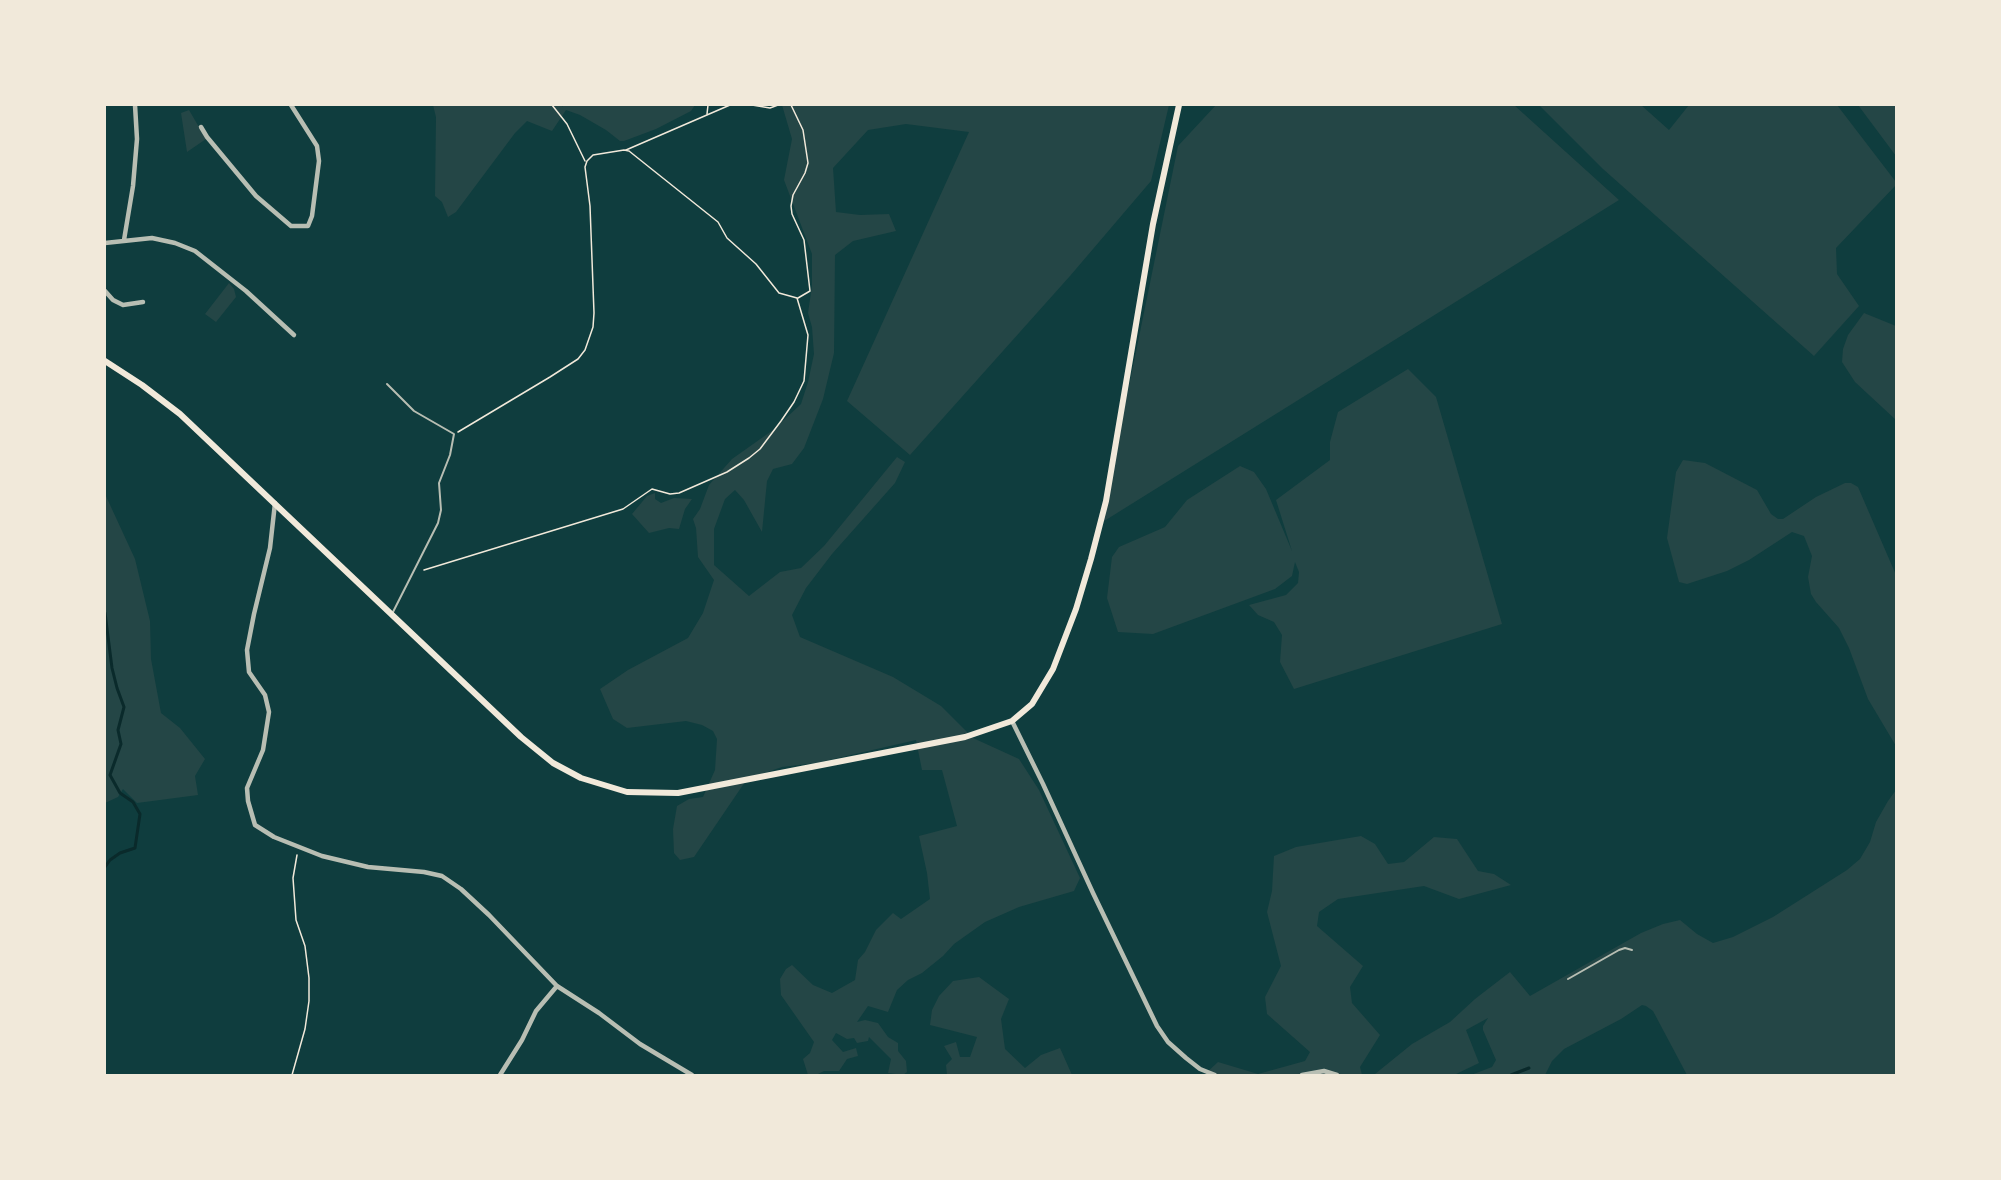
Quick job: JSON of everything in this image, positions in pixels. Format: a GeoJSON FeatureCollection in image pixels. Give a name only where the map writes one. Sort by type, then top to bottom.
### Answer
{"type":"FeatureCollection","features":[{"type":"Feature","properties":{"kind":"main road"},"geometry":{"type":"LineString","coordinates":[[105,361],[180,414],[511,729],[543,756],[581,778],[627,792],[667,794],[692,792],[965,736],[1012,721],[1032,704],[1053,669],[1067,635],[1091,559],[1106,501],[1153,224],[1179,105]]}},
{"type":"Feature","properties":{"kind":"street"},"geometry":{"type":"LineString","coordinates":[[124,240],[134,186],[137,139],[135,105]]}},
{"type":"Feature","properties":{"kind":"street"},"geometry":{"type":"LineString","coordinates":[[201,127],[256,196],[291,226],[308,226],[312,216],[320,161],[317,146],[291,105]]}},
{"type":"Feature","properties":{"kind":"street"},"geometry":{"type":"LineString","coordinates":[[105,243],[140,238],[165,240],[195,251],[246,291],[294,335]]}},
{"type":"Feature","properties":{"kind":"street"},"geometry":{"type":"LineString","coordinates":[[105,291],[113,300],[123,305],[143,302]]}},
{"type":"Feature","properties":{"kind":"street"},"geometry":{"type":"LineString","coordinates":[[275,503],[270,548],[247,650],[249,672],[265,695],[269,716],[263,750],[248,783],[247,794],[255,825],[266,833],[322,856],[368,867],[442,876],[461,889],[489,915],[557,986],[599,1013],[640,1044],[692,1075]]}},
{"type":"Feature","properties":{"kind":"street"},"geometry":{"type":"LineString","coordinates":[[1012,721],[1156,1026],[1168,1042],[1186,1058],[1200,1069],[1215,1075]]}},
{"type":"Feature","properties":{"kind":"street"},"geometry":{"type":"LineString","coordinates":[[500,1075],[522,1040],[536,1011],[557,986]]}},
{"type":"Feature","properties":{"kind":"street"},"geometry":{"type":"LineString","coordinates":[[1302,1075],[1324,1071],[1337,1075]]}},
{"type":"Feature","properties":{"kind":"lane"},"geometry":{"type":"LineString","coordinates":[[387,384],[414,411],[454,434],[450,454],[439,483],[441,510],[438,524],[392,614]]}},
{"type":"Feature","properties":{"kind":"lane"},"geometry":{"type":"LineString","coordinates":[[1568,979],[1619,950],[1625,948],[1632,950]]}},
{"type":"Feature","properties":{"kind":"path"},"geometry":{"type":"LineString","coordinates":[[454,434],[578,359],[585,350],[593,327],[590,206],[586,162],[567,124],[552,105]]}},
{"type":"Feature","properties":{"kind":"path"},"geometry":{"type":"LineString","coordinates":[[706,115],[708,105]]}},
{"type":"Feature","properties":{"kind":"path"},"geometry":{"type":"LineString","coordinates":[[586,162],[593,155],[625,150],[730,105]]}},
{"type":"Feature","properties":{"kind":"path"},"geometry":{"type":"LineString","coordinates":[[752,105],[770,108],[778,105]]}},
{"type":"Feature","properties":{"kind":"path"},"geometry":{"type":"LineString","coordinates":[[625,150],[718,222],[727,238],[756,264],[779,293],[797,298],[810,291],[804,240],[792,214],[791,206],[793,195],[808,163],[803,130],[791,105]]}},
{"type":"Feature","properties":{"kind":"path"},"geometry":{"type":"LineString","coordinates":[[424,570],[623,509],[652,489],[670,494],[679,493],[727,472],[748,458],[760,449],[781,421],[804,381],[808,334],[797,298]]}},
{"type":"Feature","properties":{"kind":"path"},"geometry":{"type":"LineString","coordinates":[[292,1075],[305,1029],[309,1001],[305,946],[296,921],[293,878],[299,847]]}},
{"type":"Feature","properties":{"kind":"shaded area"},"geometry":{"type":"Polygon","coordinates":[[[433,105],[561,105],[563,107],[562,105],[695,105],[691,111],[656,129],[624,141],[620,141],[580,115],[566,110],[552,131],[527,121],[515,133],[456,212],[448,217],[442,202],[435,196],[436,117],[433,105]]]}},
{"type":"Feature","properties":{"kind":"shaded area"},"geometry":{"type":"Polygon","coordinates":[[[782,105],[1169,105],[1151,181],[1070,276],[910,455],[847,401],[969,132],[906,124],[868,130],[833,168],[836,212],[860,215],[889,214],[896,231],[853,241],[835,255],[834,353],[823,399],[804,448],[792,464],[773,469],[767,481],[762,532],[744,500],[735,490],[725,499],[714,529],[714,565],[749,596],[780,572],[801,568],[824,546],[897,457],[905,462],[895,483],[832,554],[806,588],[792,615],[800,637],[893,677],[941,706],[973,738],[1019,759],[1039,790],[1080,878],[1074,891],[1019,907],[985,922],[954,944],[922,973],[908,980],[897,990],[888,1012],[868,1006],[857,1022],[865,1020],[878,1023],[888,1037],[898,1043],[898,1051],[906,1061],[907,1072],[903,1075],[888,1073],[891,1059],[869,1037],[868,1041],[857,1043],[854,1038],[847,1039],[836,1033],[832,1040],[843,1052],[856,1048],[858,1056],[847,1059],[839,1071],[824,1071],[816,1075],[808,1075],[803,1059],[810,1053],[814,1042],[781,995],[780,979],[786,969],[792,965],[813,985],[832,993],[855,980],[858,960],[865,952],[876,930],[893,913],[901,919],[930,899],[919,836],[957,826],[942,770],[922,770],[916,740],[816,763],[782,767],[747,779],[694,857],[680,860],[674,853],[673,829],[677,806],[689,799],[703,797],[715,770],[717,739],[713,731],[702,725],[686,721],[627,728],[613,719],[600,689],[628,670],[688,638],[703,613],[714,580],[698,557],[696,528],[693,519],[700,509],[709,485],[732,459],[773,430],[801,404],[808,382],[814,354],[812,327],[808,313],[812,286],[812,254],[784,180],[792,139],[782,105]]]}},
{"type":"Feature","properties":{"kind":"shaded area"},"geometry":{"type":"Polygon","coordinates":[[[1216,105],[1514,105],[1619,200],[1101,523],[1178,146],[1216,105]]]}},
{"type":"Feature","properties":{"kind":"shaded area"},"geometry":{"type":"Polygon","coordinates":[[[1539,105],[1641,105],[1669,130],[1689,105],[1837,105],[1896,182],[1896,185],[1836,248],[1837,274],[1859,306],[1814,356],[1603,169],[1539,105]]]}},
{"type":"Feature","properties":{"kind":"shaded area"},"geometry":{"type":"Polygon","coordinates":[[[1858,105],[1896,105],[1896,156],[1858,105]]]}},
{"type":"Feature","properties":{"kind":"shaded area"},"geometry":{"type":"Polygon","coordinates":[[[189,110],[206,139],[187,152],[181,113],[189,110]]]}},
{"type":"Feature","properties":{"kind":"shaded area"},"geometry":{"type":"Polygon","coordinates":[[[229,283],[236,297],[216,322],[205,314],[229,283]]]}},
{"type":"Feature","properties":{"kind":"shaded area"},"geometry":{"type":"Polygon","coordinates":[[[1864,313],[1896,326],[1896,420],[1855,382],[1842,362],[1843,349],[1848,335],[1864,313]]]}},
{"type":"Feature","properties":{"kind":"shaded area"},"geometry":{"type":"Polygon","coordinates":[[[1408,369],[1436,397],[1502,624],[1294,689],[1280,662],[1282,635],[1274,622],[1258,615],[1249,605],[1286,595],[1298,583],[1299,572],[1295,562],[1292,576],[1275,589],[1153,634],[1118,632],[1107,598],[1112,557],[1119,547],[1165,527],[1187,500],[1240,466],[1254,472],[1266,489],[1292,551],[1276,500],[1330,460],[1330,442],[1338,412],[1408,369]]]}},
{"type":"Feature","properties":{"kind":"shaded area"},"geometry":{"type":"Polygon","coordinates":[[[1683,460],[1705,463],[1757,490],[1771,514],[1778,519],[1783,519],[1816,497],[1845,483],[1858,487],[1896,575],[1896,746],[1868,699],[1839,628],[1811,594],[1808,577],[1812,556],[1804,536],[1792,532],[1749,560],[1727,571],[1687,584],[1679,582],[1667,538],[1676,472],[1683,460]]]}},
{"type":"Feature","properties":{"kind":"shaded area"},"geometry":{"type":"Polygon","coordinates":[[[655,493],[655,499],[661,503],[674,498],[692,499],[685,509],[679,529],[669,528],[649,533],[632,514],[647,496],[655,493]]]}},
{"type":"Feature","properties":{"kind":"shaded area"},"geometry":{"type":"Polygon","coordinates":[[[105,494],[135,559],[150,621],[151,659],[161,713],[180,728],[205,759],[195,776],[198,795],[137,803],[123,789],[118,797],[105,803],[105,494]]]}},
{"type":"Feature","properties":{"kind":"shaded area"},"geometry":{"type":"Polygon","coordinates":[[[1896,790],[1896,1075],[1687,1075],[1653,1011],[1642,1005],[1621,1019],[1564,1049],[1552,1061],[1545,1075],[1471,1075],[1492,1067],[1496,1060],[1483,1030],[1488,1018],[1466,1030],[1479,1063],[1454,1075],[1375,1074],[1412,1044],[1450,1022],[1510,972],[1530,996],[1641,933],[1663,924],[1680,920],[1713,943],[1733,937],[1773,917],[1847,870],[1860,859],[1870,842],[1876,822],[1896,790]]]}},
{"type":"Feature","properties":{"kind":"shaded area"},"geometry":{"type":"Polygon","coordinates":[[[1361,836],[1375,844],[1388,864],[1404,862],[1434,837],[1457,839],[1478,871],[1494,874],[1511,885],[1459,899],[1424,886],[1338,899],[1319,912],[1317,926],[1363,966],[1350,987],[1352,1003],[1380,1035],[1360,1067],[1362,1075],[1204,1075],[1218,1062],[1258,1074],[1305,1061],[1310,1052],[1267,1014],[1265,997],[1281,966],[1267,912],[1272,891],[1274,856],[1296,847],[1361,836]]]}},
{"type":"Feature","properties":{"kind":"shaded area"},"geometry":{"type":"Polygon","coordinates":[[[979,977],[1009,999],[1001,1019],[1005,1049],[1025,1068],[1041,1055],[1060,1048],[1072,1075],[947,1075],[946,1065],[952,1059],[944,1046],[956,1042],[960,1057],[970,1057],[977,1037],[930,1025],[932,1010],[939,996],[953,981],[979,977]]]}},
{"type":"Feature","properties":{"kind":"waterway"},"geometry":{"type":"LineString","coordinates":[[105,613],[112,668],[124,707],[118,730],[121,744],[110,775],[120,793],[133,802],[140,814],[135,848],[120,853],[105,867]]}},
{"type":"Feature","properties":{"kind":"waterway"},"geometry":{"type":"LineString","coordinates":[[1511,1075],[1529,1068]]}}]}
